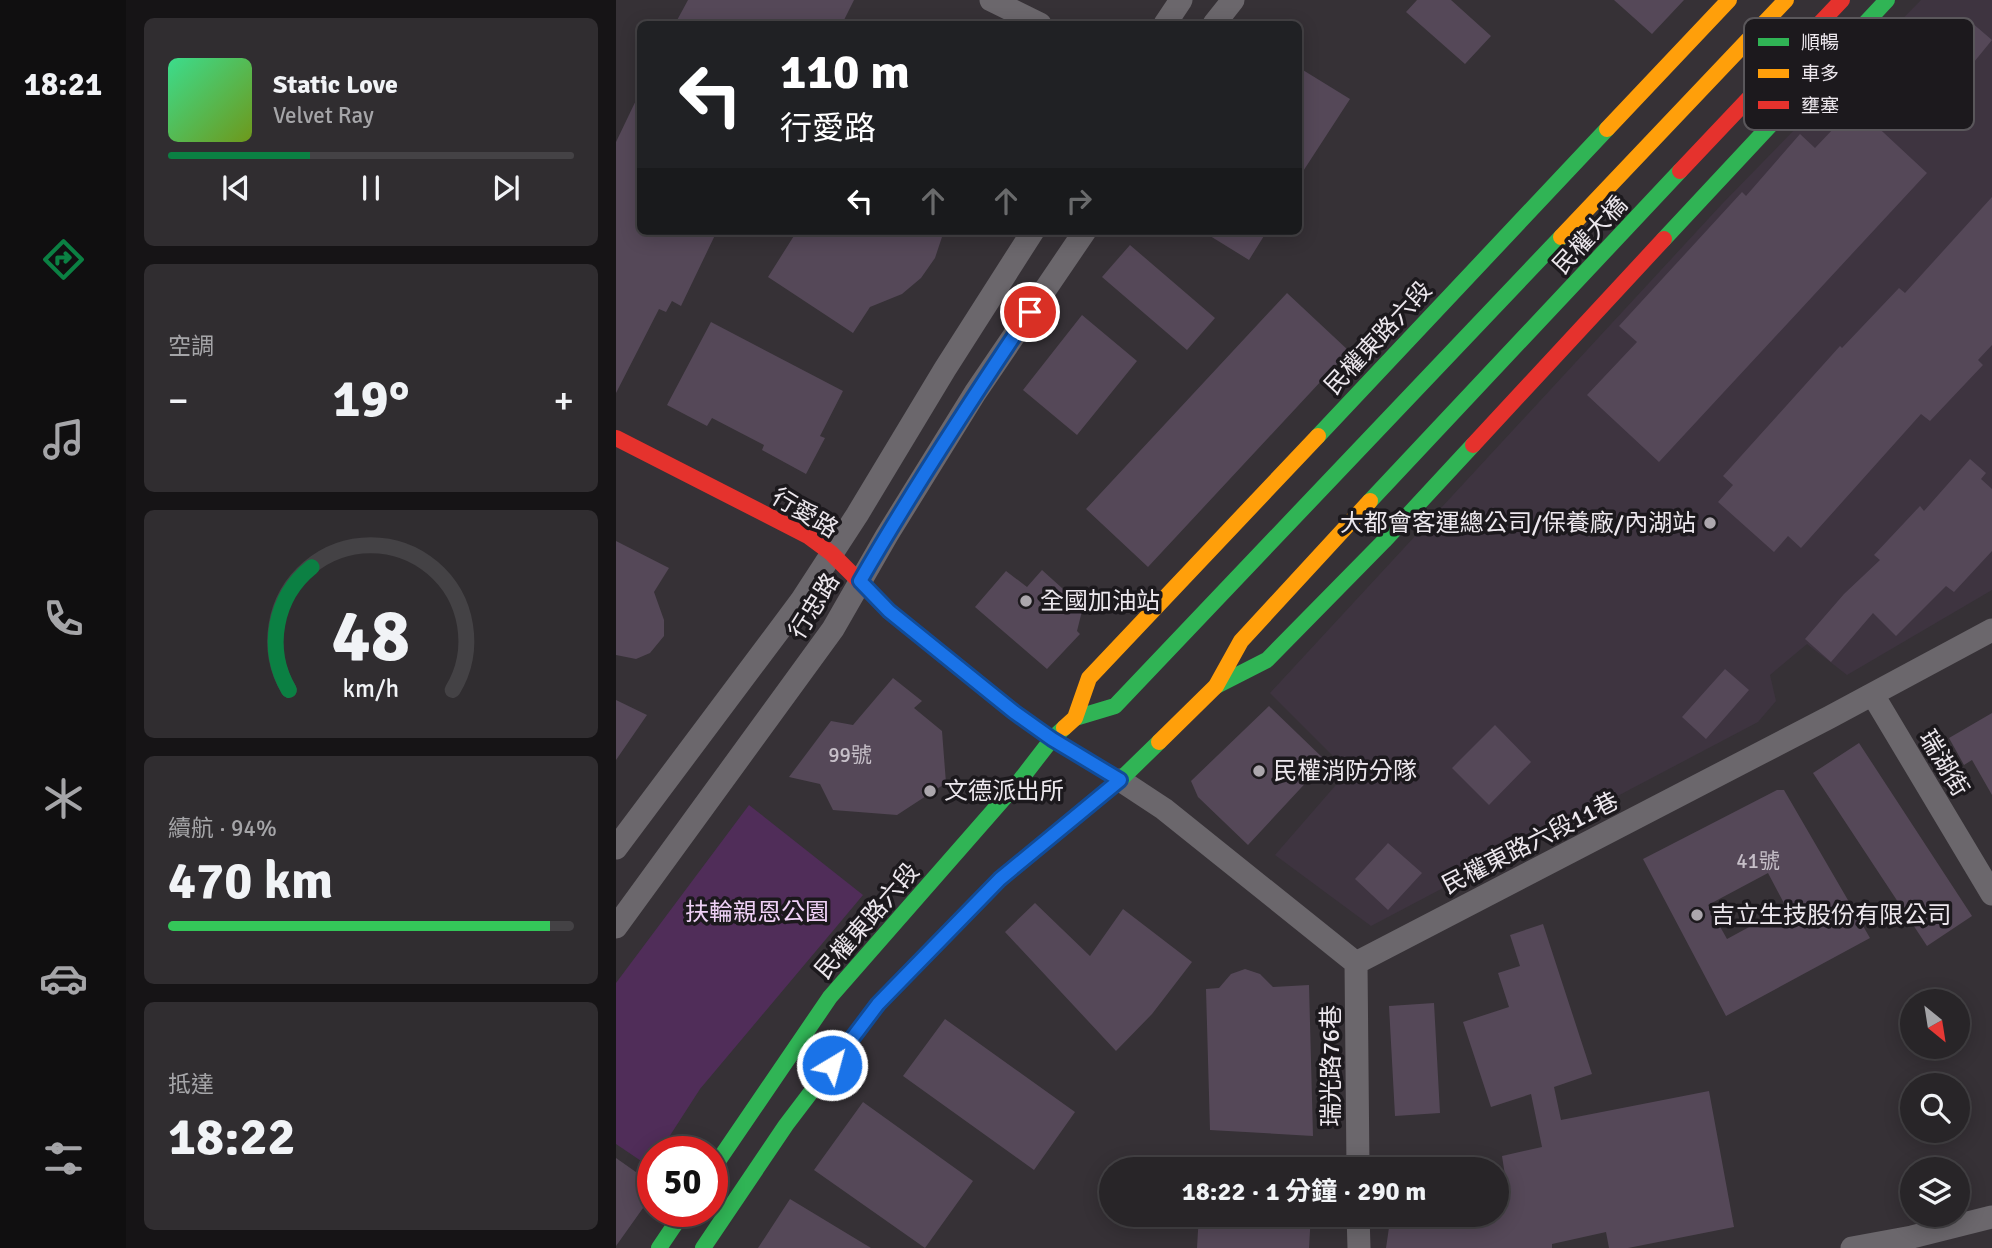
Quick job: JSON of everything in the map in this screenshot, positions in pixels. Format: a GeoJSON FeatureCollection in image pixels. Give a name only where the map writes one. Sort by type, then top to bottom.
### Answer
{"type":"FeatureCollection","features":[{"type":"Feature","properties":{"kind":"main road","name":"民權東路六段"},"geometry":{"type":"LineString","coordinates":[[1075,718],[1090,678],[1729,0]]}},
{"type":"Feature","properties":{"kind":"main road","name":"民權大橋"},"geometry":{"type":"LineString","coordinates":[[1769,18],[1786,0]]}},
{"type":"Feature","properties":{"kind":"main road","name":"民權大橋"},"geometry":{"type":"LineString","coordinates":[[1825,18],[1842,0]]}},
{"type":"Feature","properties":{"kind":"main road"},"geometry":{"type":"LineString","coordinates":[[1871,18],[1887,0]]}},
{"type":"Feature","properties":{"kind":"main road","name":"民權大橋"},"geometry":{"type":"LineString","coordinates":[[1339,472],[1744,44]]}},
{"type":"Feature","properties":{"kind":"main road","name":"民權大橋"},"geometry":{"type":"LineString","coordinates":[[1216,686],[1241,641],[1744,104]]}},
{"type":"Feature","properties":{"kind":"main road"},"geometry":{"type":"LineString","coordinates":[[703,1248],[786,1125],[878,1004],[1000,879],[1120,780],[1216,686],[1267,660],[1384,541],[1766,130]]}},
{"type":"Feature","properties":{"kind":"main road","name":"行愛路"},"geometry":{"type":"LineString","coordinates":[[616,438],[808,536],[831,553],[889,611],[1014,712],[1052,739],[1120,780]]}},
{"type":"Feature","properties":{"kind":"main road","name":"民權東路六段"},"geometry":{"type":"LineString","coordinates":[[728,1147],[830,997],[1012,789],[1052,739],[1075,718],[1115,706],[1339,472]]}},
{"type":"Feature","properties":{"kind":"main road"},"geometry":{"type":"LineString","coordinates":[[659,1248],[673,1227]]}},
{"type":"Feature","properties":{"kind":"street"},"geometry":{"type":"LineString","coordinates":[[991,0],[1034,21]]}},
{"type":"Feature","properties":{"kind":"street"},"geometry":{"type":"LineString","coordinates":[[1167,21],[1181,0]]}},
{"type":"Feature","properties":{"kind":"street"},"geometry":{"type":"LineString","coordinates":[[1216,21],[1233,0]]}},
{"type":"Feature","properties":{"kind":"street"},"geometry":{"type":"LineString","coordinates":[[1842,0],[1862,18]]}},
{"type":"Feature","properties":{"kind":"street","name":"行忠路"},"geometry":{"type":"LineString","coordinates":[[616,848],[801,601],[1030,235]]}},
{"type":"Feature","properties":{"kind":"street","name":"行忠路"},"geometry":{"type":"LineString","coordinates":[[616,927],[833,629],[887,535],[975,393],[1082,235]]}},
{"type":"Feature","properties":{"kind":"street","name":"民權東路六段11巷"},"geometry":{"type":"LineString","coordinates":[[1356,963],[1873,695],[1992,630]]}},
{"type":"Feature","properties":{"kind":"street","name":"瑞湖街"},"geometry":{"type":"LineString","coordinates":[[1873,695],[1992,894]]}},
{"type":"Feature","properties":{"kind":"street"},"geometry":{"type":"LineString","coordinates":[[1120,780],[1164,809],[1356,963]]}},
{"type":"Feature","properties":{"kind":"street","name":"瑞光路76巷"},"geometry":{"type":"LineString","coordinates":[[1356,963],[1358,1157]]}},
{"type":"Feature","properties":{"kind":"street"},"geometry":{"type":"LineString","coordinates":[[1852,1248],[1913,1242],[1992,1217]]}},
{"type":"Feature","properties":{"kind":"street"},"geometry":{"type":"LineString","coordinates":[[1358,1227],[1359,1248]]}},
{"type":"Feature","properties":{"kind":"shaded area","name":"大都會客運總公司/保養廠/內湖站"},"geometry":{"type":"Polygon","coordinates":[[[1921,0],[1992,0],[1992,590],[1847,675],[1807,644],[1770,675],[1776,701],[1758,722],[1371,926],[1275,855],[1348,771],[1270,693],[1722,204],[1794,130],[1974,130],[1974,18],[1903,18],[1921,0]]]}},
{"type":"Feature","properties":{"kind":"green space","name":"扶輪親恩公園"},"geometry":{"type":"Polygon","coordinates":[[[749,805],[863,895],[700,1089],[670,1136],[637,1136],[637,1158],[616,1144],[616,983],[749,805]]]}},
{"type":"Feature","properties":{"kind":"building"},"geometry":{"type":"Polygon","coordinates":[[[688,0],[854,0],[844,21],[677,21],[688,0]]]}},
{"type":"Feature","properties":{"kind":"building"},"geometry":{"type":"Polygon","coordinates":[[[1417,0],[1451,0],[1491,36],[1465,64],[1406,12],[1417,0]]]}},
{"type":"Feature","properties":{"kind":"building"},"geometry":{"type":"Polygon","coordinates":[[[1614,0],[1684,0],[1652,34],[1614,0]]]}},
{"type":"Feature","properties":{"kind":"building"},"geometry":{"type":"Polygon","coordinates":[[[1974,25],[1992,40],[1974,62],[1974,25]]]}},
{"type":"Feature","properties":{"kind":"building"},"geometry":{"type":"Polygon","coordinates":[[[1302,69],[1350,99],[1302,173],[1302,69]]]}},
{"type":"Feature","properties":{"kind":"building"},"geometry":{"type":"Polygon","coordinates":[[[637,98],[637,235],[715,235],[681,306],[672,301],[666,312],[659,309],[616,393],[616,142],[637,98]]]}},
{"type":"Feature","properties":{"kind":"building"},"geometry":{"type":"Polygon","coordinates":[[[1832,130],[1881,130],[1927,173],[1659,462],[1587,395],[1637,342],[1619,326],[1742,192],[1746,196],[1800,134],[1815,148],[1832,130]]]}},
{"type":"Feature","properties":{"kind":"building"},"geometry":{"type":"Polygon","coordinates":[[[1992,197],[1992,345],[1978,360],[1983,365],[1930,421],[1921,414],[1801,548],[1788,536],[1774,552],[1718,502],[1733,485],[1723,476],[1840,346],[1842,348],[1899,288],[1905,293],[1992,197]]]}},
{"type":"Feature","properties":{"kind":"building"},"geometry":{"type":"Polygon","coordinates":[[[794,235],[943,235],[935,258],[921,278],[902,294],[870,307],[853,333],[768,277],[794,235]]]}},
{"type":"Feature","properties":{"kind":"building"},"geometry":{"type":"Polygon","coordinates":[[[1208,235],[1265,235],[1249,260],[1208,235]]]}},
{"type":"Feature","properties":{"kind":"building"},"geometry":{"type":"Polygon","coordinates":[[[1130,245],[1215,318],[1187,350],[1102,277],[1130,245]]]}},
{"type":"Feature","properties":{"kind":"building"},"geometry":{"type":"Polygon","coordinates":[[[1287,293],[1349,351],[1148,567],[1086,509],[1287,293]]]}},
{"type":"Feature","properties":{"kind":"building"},"geometry":{"type":"Polygon","coordinates":[[[1082,315],[1137,361],[1077,435],[1023,390],[1082,315]]]}},
{"type":"Feature","properties":{"kind":"building"},"geometry":{"type":"Polygon","coordinates":[[[711,322],[843,391],[820,436],[825,438],[806,474],[762,450],[764,445],[712,418],[707,426],[667,405],[711,322]]]}},
{"type":"Feature","properties":{"kind":"building"},"geometry":{"type":"Polygon","coordinates":[[[1970,459],[1986,473],[1981,479],[1992,489],[1992,551],[1954,592],[1946,586],[1896,636],[1873,613],[1831,662],[1805,639],[1844,594],[1880,560],[1874,555],[1920,506],[1924,511],[1970,459]]]}},
{"type":"Feature","properties":{"kind":"building"},"geometry":{"type":"Polygon","coordinates":[[[616,541],[669,568],[654,592],[664,620],[664,636],[650,653],[636,659],[616,655],[616,541]]]}},
{"type":"Feature","properties":{"kind":"building"},"geometry":{"type":"Polygon","coordinates":[[[1042,570],[1083,607],[1077,631],[1080,634],[1047,669],[975,607],[1006,571],[1027,587],[1042,570]]]}},
{"type":"Feature","properties":{"kind":"building"},"geometry":{"type":"Polygon","coordinates":[[[1725,669],[1749,690],[1706,739],[1682,717],[1725,669]]]}},
{"type":"Feature","properties":{"kind":"building"},"geometry":{"type":"Polygon","coordinates":[[[893,678],[922,701],[914,708],[942,731],[946,783],[897,815],[833,810],[820,784],[789,777],[831,721],[853,725],[893,678]]]}},
{"type":"Feature","properties":{"kind":"building"},"geometry":{"type":"Polygon","coordinates":[[[616,700],[647,715],[616,760],[616,700]]]}},
{"type":"Feature","properties":{"kind":"building","name":"民權消防分隊"},"geometry":{"type":"Polygon","coordinates":[[[1269,706],[1326,761],[1248,845],[1198,797],[1191,781],[1269,706]]]}},
{"type":"Feature","properties":{"kind":"building"},"geometry":{"type":"Polygon","coordinates":[[[1992,713],[1992,795],[1972,760],[1964,765],[1949,738],[1992,713]]]}},
{"type":"Feature","properties":{"kind":"building"},"geometry":{"type":"Polygon","coordinates":[[[1495,725],[1531,762],[1489,805],[1452,768],[1495,725]]]}},
{"type":"Feature","properties":{"kind":"building"},"geometry":{"type":"Polygon","coordinates":[[[1859,743],[1972,916],[1927,946],[1813,773],[1859,743]]]}},
{"type":"Feature","properties":{"kind":"building"},"geometry":{"type":"Polygon","coordinates":[[[1777,790],[1784,790],[1870,938],[1726,1016],[1643,859],[1777,790]],[[1768,873],[1708,905],[1727,939],[1786,907],[1768,873]]]}},
{"type":"Feature","properties":{"kind":"building"},"geometry":{"type":"Polygon","coordinates":[[[1388,843],[1422,873],[1388,910],[1355,879],[1388,843]]]}},
{"type":"Feature","properties":{"kind":"building"},"geometry":{"type":"Polygon","coordinates":[[[1035,903],[1090,956],[1123,909],[1192,962],[1152,1014],[1116,1051],[1005,932],[1035,903]]]}},
{"type":"Feature","properties":{"kind":"building"},"geometry":{"type":"Polygon","coordinates":[[[1543,924],[1592,1074],[1554,1087],[1561,1120],[1709,1091],[1734,1227],[1628,1248],[1609,1248],[1606,1232],[1552,1244],[1552,1248],[1386,1248],[1389,1227],[1509,1227],[1509,1157],[1502,1156],[1542,1147],[1531,1094],[1491,1107],[1463,1022],[1509,1007],[1498,973],[1520,966],[1510,935],[1543,924]]]}},
{"type":"Feature","properties":{"kind":"building"},"geometry":{"type":"Polygon","coordinates":[[[1245,969],[1260,974],[1273,987],[1309,985],[1313,1136],[1210,1130],[1206,989],[1219,988],[1231,974],[1245,969]]]}},
{"type":"Feature","properties":{"kind":"building"},"geometry":{"type":"Polygon","coordinates":[[[1434,1003],[1440,1113],[1395,1116],[1389,1006],[1434,1003]]]}},
{"type":"Feature","properties":{"kind":"building"},"geometry":{"type":"Polygon","coordinates":[[[945,1019],[1075,1112],[1034,1170],[903,1076],[945,1019]]]}},
{"type":"Feature","properties":{"kind":"building"},"geometry":{"type":"Polygon","coordinates":[[[863,1102],[973,1181],[925,1248],[814,1170],[863,1102]]]}},
{"type":"Feature","properties":{"kind":"building"},"geometry":{"type":"Polygon","coordinates":[[[616,1158],[637,1173],[637,1216],[616,1246],[616,1158]]]}},
{"type":"Feature","properties":{"kind":"building"},"geometry":{"type":"Polygon","coordinates":[[[790,1199],[871,1248],[758,1248],[790,1199]]]}},
{"type":"Feature","properties":{"kind":"building"},"geometry":{"type":"Polygon","coordinates":[[[1198,1227],[1310,1227],[1309,1248],[1197,1248],[1198,1227]]]}},
{"type":"Feature","properties":{"kind":"traffic: fast"},"geometry":{"type":"LineString","coordinates":[[1870,18],[1887,0]]}},
{"type":"Feature","properties":{"kind":"traffic: fast"},"geometry":{"type":"LineString","coordinates":[[1318,436],[1607,129]]}},
{"type":"Feature","properties":{"kind":"traffic: fast"},"geometry":{"type":"LineString","coordinates":[[1664,239],[1766,130]]}},
{"type":"Feature","properties":{"kind":"traffic: fast"},"geometry":{"type":"LineString","coordinates":[[1370,501],[1680,171]]}},
{"type":"Feature","properties":{"kind":"traffic: fast"},"geometry":{"type":"LineString","coordinates":[[1075,718],[1115,706],[1561,237]]}},
{"type":"Feature","properties":{"kind":"traffic: fast"},"geometry":{"type":"LineString","coordinates":[[1216,686],[1267,660],[1384,541],[1473,445]]}},
{"type":"Feature","properties":{"kind":"traffic: fast"},"geometry":{"type":"LineString","coordinates":[[728,1147],[830,997],[1064,728]]}},
{"type":"Feature","properties":{"kind":"traffic: fast"},"geometry":{"type":"LineString","coordinates":[[703,1248],[786,1125],[878,1004],[1000,879],[1120,780],[1159,742]]}},
{"type":"Feature","properties":{"kind":"traffic: fast"},"geometry":{"type":"LineString","coordinates":[[659,1248],[673,1227]]}},
{"type":"Feature","properties":{"kind":"traffic: slow"},"geometry":{"type":"LineString","coordinates":[[1607,129],[1729,0]]}},
{"type":"Feature","properties":{"kind":"traffic: slow"},"geometry":{"type":"LineString","coordinates":[[1769,18],[1786,0]]}},
{"type":"Feature","properties":{"kind":"traffic: slow"},"geometry":{"type":"LineString","coordinates":[[1561,237],[1744,44]]}},
{"type":"Feature","properties":{"kind":"traffic: slow"},"geometry":{"type":"LineString","coordinates":[[1064,728],[1075,718],[1089,678],[1318,436]]}},
{"type":"Feature","properties":{"kind":"traffic: slow"},"geometry":{"type":"LineString","coordinates":[[1159,742],[1216,686],[1241,641],[1370,501]]}},
{"type":"Feature","properties":{"kind":"traffic: slow"},"geometry":{"type":"LineString","coordinates":[[956,665],[1052,739],[1120,780]]}},
{"type":"Feature","properties":{"kind":"traffic: jam"},"geometry":{"type":"LineString","coordinates":[[1825,18],[1842,0]]}},
{"type":"Feature","properties":{"kind":"traffic: jam"},"geometry":{"type":"LineString","coordinates":[[1680,171],[1744,103]]}},
{"type":"Feature","properties":{"kind":"traffic: jam"},"geometry":{"type":"LineString","coordinates":[[1473,445],[1664,239]]}},
{"type":"Feature","properties":{"kind":"traffic: jam"},"geometry":{"type":"LineString","coordinates":[[616,438],[808,536],[831,553],[889,611],[956,665]]}},
{"type":"Feature","properties":{"kind":"place","name":"大都會客運總公司/保養廠/內湖站"},"geometry":{"type":"Point","coordinates":[1710,523]}},
{"type":"Feature","properties":{"kind":"place","name":"全國加油站"},"geometry":{"type":"Point","coordinates":[1026,601]}},
{"type":"Feature","properties":{"kind":"place","name":"民權消防分隊"},"geometry":{"type":"Point","coordinates":[1259,771]}},
{"type":"Feature","properties":{"kind":"place","name":"文德派出所"},"geometry":{"type":"Point","coordinates":[930,791]}},
{"type":"Feature","properties":{"kind":"place","name":"吉立生技股份有限公司"},"geometry":{"type":"Point","coordinates":[1697,915]}},
{"type":"Feature","properties":{"kind":"route"},"geometry":{"type":"LineString","coordinates":[[832,1065],[878,1004],[1000,879],[1120,780],[1052,739],[1014,712],[889,611],[860,581],[975,393],[1030,312]]}}]}
